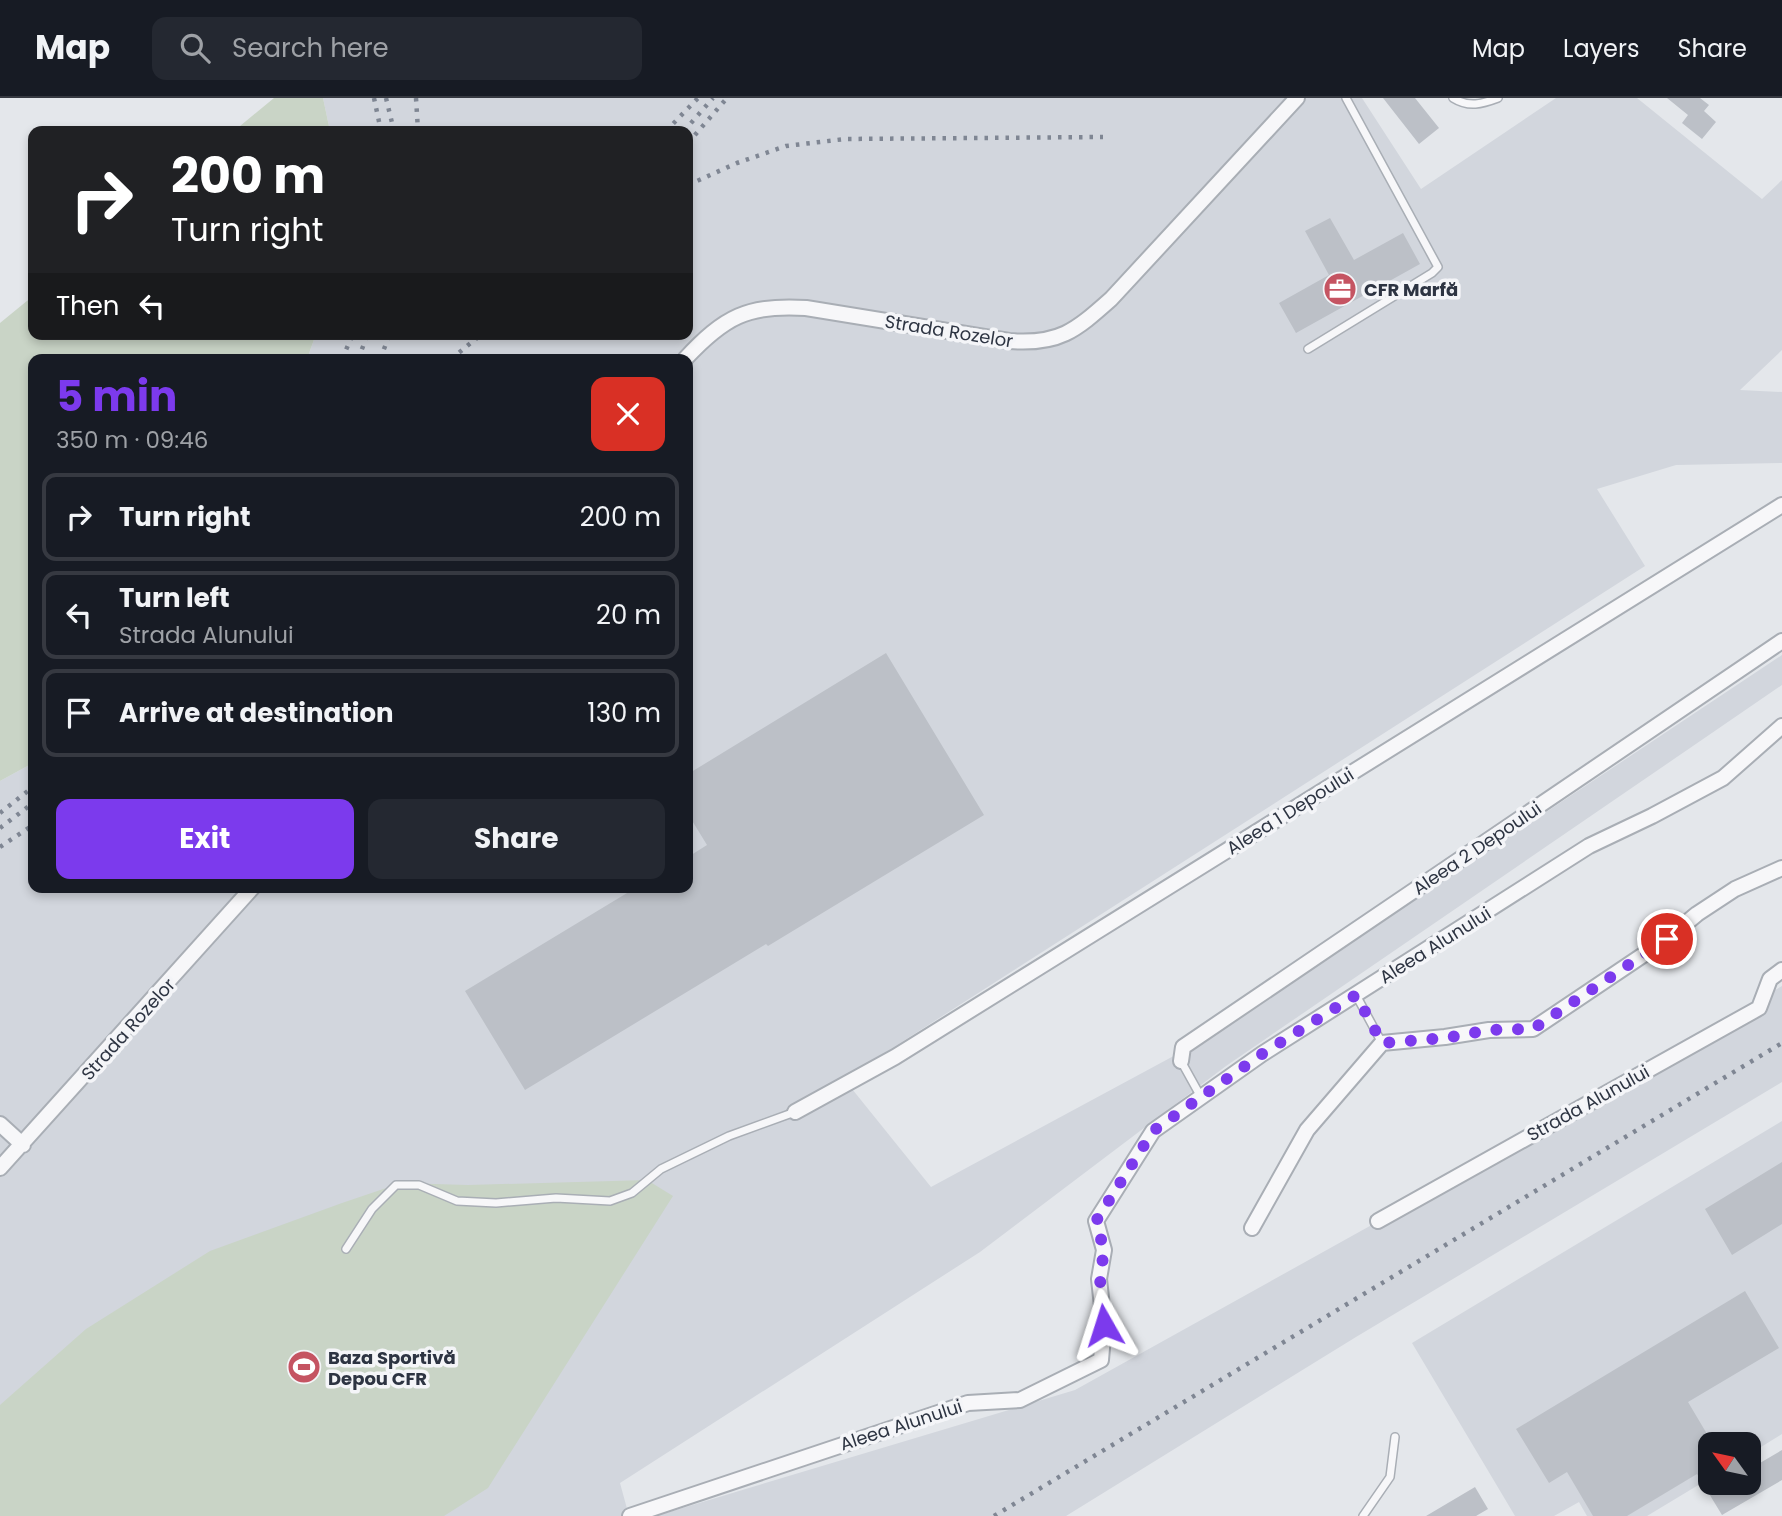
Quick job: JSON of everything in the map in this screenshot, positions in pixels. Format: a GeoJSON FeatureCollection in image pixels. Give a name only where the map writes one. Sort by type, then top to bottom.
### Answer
{"type":"FeatureCollection","features":[{"type":"Feature","properties":{"kind":"street","name":"Strada Rozelor"},"geometry":{"type":"LineString","coordinates":[[690,354],[714,331],[735,317],[758,308],[784,306],[1009,341],[1033,343],[1059,338],[1084,323],[1111,299],[1297,98]]}},
{"type":"Feature","properties":{"kind":"street","name":"Aleea 1 Depoului"},"geometry":{"type":"LineString","coordinates":[[795,1112],[895,1057],[1782,505]]}},
{"type":"Feature","properties":{"kind":"street","name":"Aleea 2 Depoului"},"geometry":{"type":"LineString","coordinates":[[1181,1062],[1183,1047],[1782,641]]}},
{"type":"Feature","properties":{"kind":"street","name":"Aleea Alunului"},"geometry":{"type":"LineString","coordinates":[[630,1516],[968,1403],[1020,1400],[1101,1360],[1104,1325],[1100,1279],[1104,1250],[1096,1221],[1153,1131],[1262,1054],[1589,846],[1723,778],[1782,726]]}},
{"type":"Feature","properties":{"kind":"street"},"geometry":{"type":"LineString","coordinates":[[1252,1228],[1307,1130],[1382,1043],[1445,1038],[1489,1030],[1533,1029],[1667,939],[1726,895],[1782,868]]}},
{"type":"Feature","properties":{"kind":"street","name":"Strada Rozelor"},"geometry":{"type":"LineString","coordinates":[[0,1168],[248,893]]}},
{"type":"Feature","properties":{"kind":"street","name":"Strada Alunului"},"geometry":{"type":"LineString","coordinates":[[1378,1221],[1759,1007],[1770,979],[1782,970]]}},
{"type":"Feature","properties":{"kind":"street"},"geometry":{"type":"LineString","coordinates":[[0,1124],[23,1145]]}},
{"type":"Feature","properties":{"kind":"lane"},"geometry":{"type":"LineString","coordinates":[[1308,349],[1438,267],[1346,98]]}},
{"type":"Feature","properties":{"kind":"lane"},"geometry":{"type":"LineString","coordinates":[[1453,98],[1461,103],[1478,105],[1498,98]]}},
{"type":"Feature","properties":{"kind":"lane"},"geometry":{"type":"LineString","coordinates":[[1356,995],[1382,1043]]}},
{"type":"Feature","properties":{"kind":"lane"},"geometry":{"type":"LineString","coordinates":[[1181,1062],[1201,1097]]}},
{"type":"Feature","properties":{"kind":"lane"},"geometry":{"type":"LineString","coordinates":[[346,1249],[372,1209],[396,1185],[419,1185],[457,1201],[496,1203],[556,1198],[610,1201],[632,1194],[661,1169],[729,1136],[795,1112]]}},
{"type":"Feature","properties":{"kind":"lane"},"geometry":{"type":"LineString","coordinates":[[1363,1516],[1390,1476],[1395,1437]]}},
{"type":"Feature","properties":{"kind":"shaded area"},"geometry":{"type":"Polygon","coordinates":[[[323,98],[1362,98],[1421,189],[1556,98],[1637,98],[1762,199],[1782,180],[1782,350],[1740,390],[1782,392],[1782,463],[1676,465],[1597,489],[1645,566],[844,1079],[931,1187],[1207,1038],[1782,655],[1782,685],[1226,1066],[980,1252],[620,1483],[629,1516],[0,1516],[0,781],[28,766],[28,893],[693,893],[693,354],[309,354],[314,340],[693,340],[693,126],[329,126],[323,98]]]}},
{"type":"Feature","properties":{"kind":"shaded area"},"geometry":{"type":"Polygon","coordinates":[[[1782,986],[1782,1082],[1356,1337],[1066,1516],[656,1516],[1075,1390],[1413,1202],[1782,986]]]}},
{"type":"Feature","properties":{"kind":"shaded area"},"geometry":{"type":"Polygon","coordinates":[[[1782,1121],[1782,1434],[1761,1447],[1761,1432],[1698,1432],[1698,1485],[1647,1516],[1587,1516],[1579,1502],[1554,1516],[1515,1516],[1412,1343],[1782,1121]]]}},
{"type":"Feature","properties":{"kind":"green space"},"geometry":{"type":"Polygon","coordinates":[[[274,98],[323,98],[329,126],[240,126],[274,98]]]}},
{"type":"Feature","properties":{"kind":"green space"},"geometry":{"type":"Polygon","coordinates":[[[28,300],[28,340],[314,340],[309,354],[28,354],[28,766],[0,781],[0,323],[28,300]]]}},
{"type":"Feature","properties":{"kind":"green space","name":"Baza Sportivă Depou CFR"},"geometry":{"type":"Polygon","coordinates":[[[647,1180],[673,1196],[488,1488],[444,1516],[0,1516],[0,1405],[86,1329],[210,1251],[401,1183],[468,1185],[647,1180]]]}},
{"type":"Feature","properties":{"kind":"building"},"geometry":{"type":"Polygon","coordinates":[[[1383,98],[1415,98],[1439,128],[1419,144],[1383,98]]]}},
{"type":"Feature","properties":{"kind":"building"},"geometry":{"type":"Polygon","coordinates":[[[1667,98],[1700,98],[1709,105],[1704,111],[1716,122],[1702,139],[1682,123],[1688,115],[1667,98]]]}},
{"type":"Feature","properties":{"kind":"building","name":"CFR Marfă"},"geometry":{"type":"Polygon","coordinates":[[[1330,218],[1354,260],[1403,233],[1420,264],[1296,333],[1279,303],[1329,275],[1305,231],[1330,218]]]}},
{"type":"Feature","properties":{"kind":"building"},"geometry":{"type":"Polygon","coordinates":[[[886,653],[984,815],[525,1090],[465,991],[627,893],[693,893],[693,854],[707,845],[693,822],[693,771],[886,653]]]}},
{"type":"Feature","properties":{"kind":"building"},"geometry":{"type":"Polygon","coordinates":[[[1782,1162],[1782,1224],[1732,1255],[1705,1209],[1782,1162]]]}},
{"type":"Feature","properties":{"kind":"building"},"geometry":{"type":"Polygon","coordinates":[[[1745,1291],[1779,1348],[1688,1402],[1706,1432],[1698,1432],[1698,1476],[1627,1516],[1593,1516],[1567,1472],[1549,1483],[1516,1429],[1745,1291]]]}},
{"type":"Feature","properties":{"kind":"building"},"geometry":{"type":"Polygon","coordinates":[[[1782,1450],[1782,1480],[1761,1492],[1761,1462],[1782,1450]]]}},
{"type":"Feature","properties":{"kind":"building"},"geometry":{"type":"Polygon","coordinates":[[[1475,1487],[1488,1509],[1476,1516],[1426,1516],[1475,1487]]]}},
{"type":"Feature","properties":{"kind":"building"},"geometry":{"type":"Polygon","coordinates":[[[1710,1495],[1756,1495],[1722,1515],[1710,1495]]]}},
{"type":"Feature","properties":{"kind":"railway"},"geometry":{"type":"LineString","coordinates":[[374,98],[380,126]]}},
{"type":"Feature","properties":{"kind":"railway"},"geometry":{"type":"LineString","coordinates":[[386,98],[393,126]]}},
{"type":"Feature","properties":{"kind":"railway"},"geometry":{"type":"LineString","coordinates":[[416,98],[418,126]]}},
{"type":"Feature","properties":{"kind":"railway"},"geometry":{"type":"LineString","coordinates":[[671,126],[698,98]]}},
{"type":"Feature","properties":{"kind":"railway"},"geometry":{"type":"LineString","coordinates":[[688,126],[713,98]]}},
{"type":"Feature","properties":{"kind":"railway"},"geometry":{"type":"LineString","coordinates":[[693,137],[727,98]]}},
{"type":"Feature","properties":{"kind":"railway"},"geometry":{"type":"LineString","coordinates":[[693,183],[737,163],[786,146],[845,139],[1103,137]]}},
{"type":"Feature","properties":{"kind":"railway"},"geometry":{"type":"LineString","coordinates":[[344,354],[350,340]]}},
{"type":"Feature","properties":{"kind":"railway"},"geometry":{"type":"LineString","coordinates":[[360,354],[366,340]]}},
{"type":"Feature","properties":{"kind":"railway"},"geometry":{"type":"LineString","coordinates":[[382,354],[388,340]]}},
{"type":"Feature","properties":{"kind":"railway"},"geometry":{"type":"LineString","coordinates":[[457,354],[475,340]]}},
{"type":"Feature","properties":{"kind":"railway"},"geometry":{"type":"LineString","coordinates":[[0,813],[28,791]]}},
{"type":"Feature","properties":{"kind":"railway"},"geometry":{"type":"LineString","coordinates":[[0,828],[28,807]]}},
{"type":"Feature","properties":{"kind":"railway"},"geometry":{"type":"LineString","coordinates":[[0,847],[28,828]]}},
{"type":"Feature","properties":{"kind":"railway"},"geometry":{"type":"LineString","coordinates":[[994,1516],[1782,1043]]}},
{"type":"Feature","properties":{"kind":"place","name":"CFR Marfă"},"geometry":{"type":"Point","coordinates":[1340,289]}},
{"type":"Feature","properties":{"kind":"place","name":"Baza Sportivă Depou CFR"},"geometry":{"type":"Point","coordinates":[304,1367]}},
{"type":"Feature","properties":{"kind":"route"},"geometry":{"type":"LineString","coordinates":[[1104,1325],[1100,1279],[1104,1250],[1096,1221],[1153,1131],[1262,1054],[1356,995],[1382,1043],[1445,1038],[1489,1030],[1533,1029],[1667,939]]}}]}
